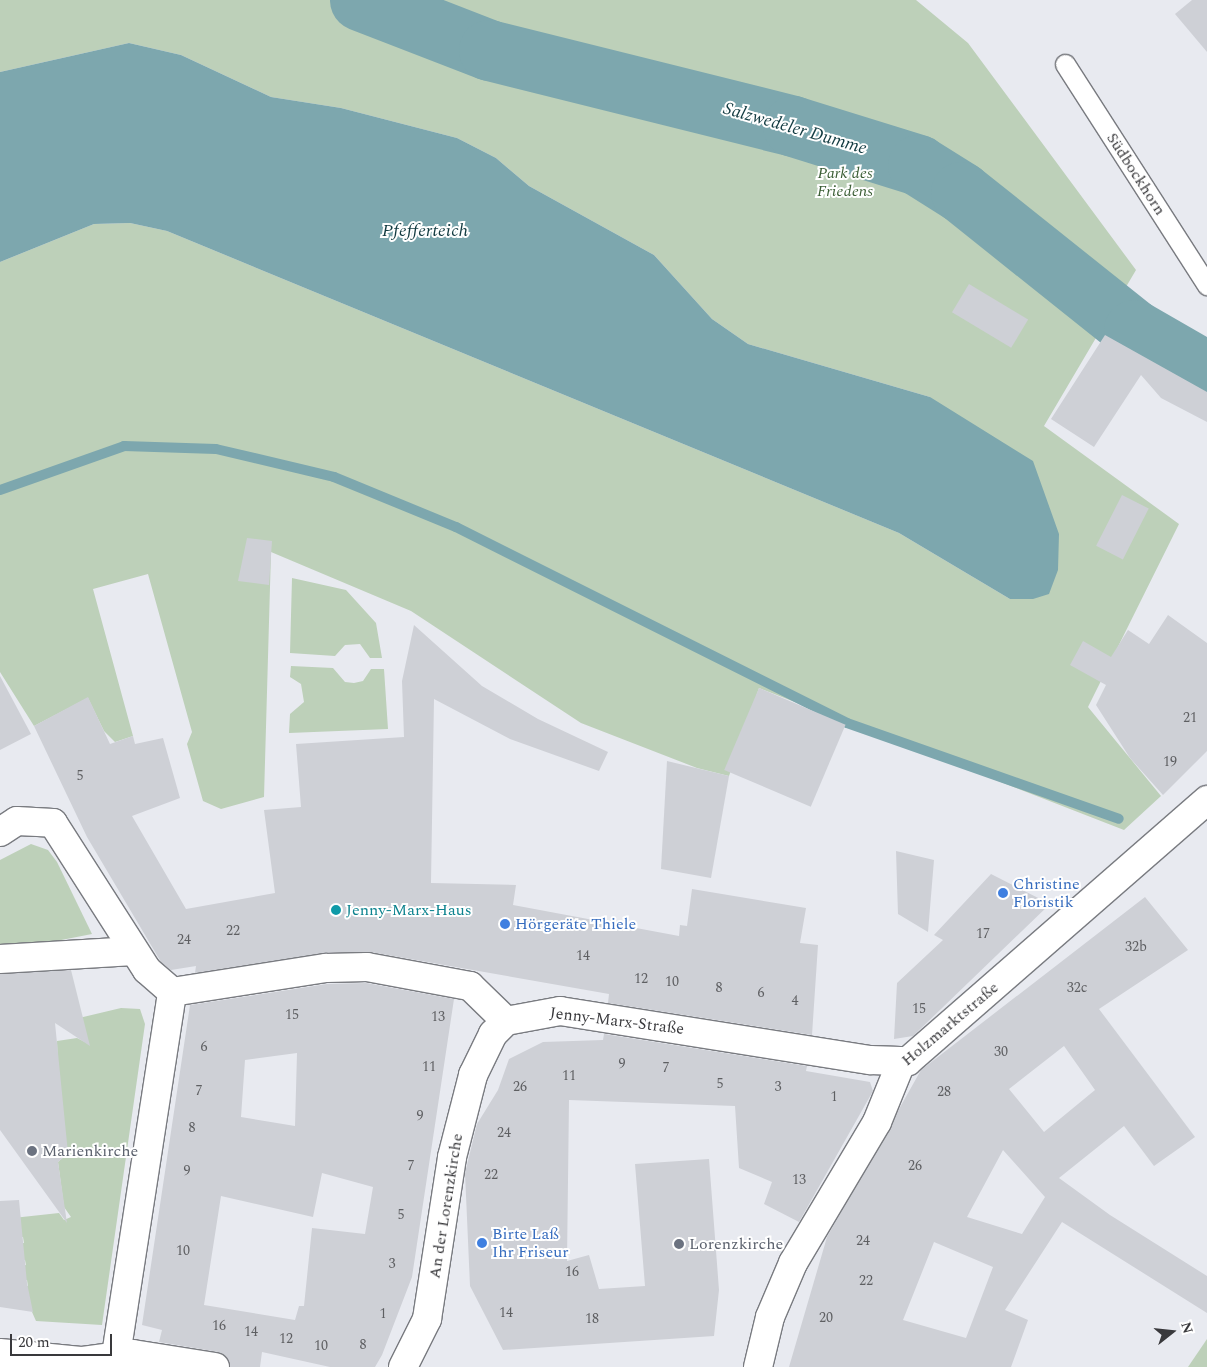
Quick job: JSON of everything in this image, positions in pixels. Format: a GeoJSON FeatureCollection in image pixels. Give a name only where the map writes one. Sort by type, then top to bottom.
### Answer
{"type":"FeatureCollection","features":[{"type":"Feature","properties":{"kind":"street","name":"Holzmarktstraße"},"geometry":{"type":"LineString","coordinates":[[758,1367],[770,1317],[793,1262],[877,1122],[901,1063],[925,1048],[1207,800]]}},
{"type":"Feature","properties":{"kind":"street"},"geometry":{"type":"LineString","coordinates":[[0,832],[17,821],[53,823],[134,951],[158,984],[172,992],[326,968],[367,967],[470,986],[494,1004],[506,1021]]}},
{"type":"Feature","properties":{"kind":"street"},"geometry":{"type":"LineString","coordinates":[[0,959],[134,951]]}},
{"type":"Feature","properties":{"kind":"street"},"geometry":{"type":"LineString","coordinates":[[127,1359],[172,992]]}},
{"type":"Feature","properties":{"kind":"street","name":"Jenny-Marx-Straße"},"geometry":{"type":"LineString","coordinates":[[506,1021],[560,1011],[901,1063]]}},
{"type":"Feature","properties":{"kind":"street","name":"An der Lorenzkirche"},"geometry":{"type":"LineString","coordinates":[[403,1367],[427,1319],[452,1157],[473,1075],[488,1041],[506,1021]]}},
{"type":"Feature","properties":{"kind":"street"},"geometry":{"type":"LineString","coordinates":[[0,1353],[81,1361],[127,1359],[215,1367]]}},
{"type":"Feature","properties":{"kind":"lane","name":"Südbockhorn"},"geometry":{"type":"LineString","coordinates":[[1065,64],[1207,284]]}},
{"type":"Feature","properties":{"kind":"green space","name":"Park des Friedens"},"geometry":{"type":"Polygon","coordinates":[[[0,0],[916,0],[968,43],[1136,270],[1044,426],[1179,524],[1088,707],[1161,796],[1124,830],[759,688],[729,776],[697,768],[581,723],[411,611],[271,552],[264,797],[221,809],[203,801],[187,744],[192,732],[148,574],[93,589],[133,736],[115,742],[104,731],[88,698],[34,726],[0,672],[0,262],[94,224],[130,223],[167,231],[899,533],[1010,599],[930,397],[748,344],[712,319],[654,255],[529,186],[496,158],[457,138],[341,108],[271,97],[181,55],[129,43],[0,72],[0,0]]]}},
{"type":"Feature","properties":{"kind":"green space"},"geometry":{"type":"Polygon","coordinates":[[[292,578],[346,590],[376,623],[382,658],[370,658],[360,644],[345,645],[335,656],[290,653],[292,578]]]}},
{"type":"Feature","properties":{"kind":"green space"},"geometry":{"type":"Polygon","coordinates":[[[291,666],[333,668],[345,682],[354,683],[363,681],[371,669],[384,669],[388,729],[289,733],[290,714],[304,702],[301,684],[290,677],[291,666]]]}},
{"type":"Feature","properties":{"kind":"green space"},"geometry":{"type":"Polygon","coordinates":[[[31,844],[48,850],[57,862],[92,934],[0,952],[0,860],[31,844]]]}},
{"type":"Feature","properties":{"kind":"green space"},"geometry":{"type":"Polygon","coordinates":[[[121,1008],[140,1009],[145,1024],[102,1325],[36,1321],[21,1287],[28,1286],[27,1280],[20,1280],[19,1266],[26,1265],[25,1260],[18,1259],[16,1243],[24,1243],[23,1237],[16,1237],[13,1218],[59,1213],[64,1220],[71,1217],[64,1207],[58,1162],[67,1154],[61,1148],[57,1041],[77,1038],[85,1042],[79,1018],[121,1008]]]}},
{"type":"Feature","properties":{"kind":"green space"},"geometry":{"type":"Polygon","coordinates":[[[1207,1339],[1207,1367],[1188,1367],[1207,1339]]]}},
{"type":"Feature","properties":{"kind":"water","name":"Pfefferteich"},"geometry":{"type":"Polygon","coordinates":[[[129,43],[181,55],[271,97],[341,108],[457,138],[496,158],[529,186],[654,255],[712,319],[748,344],[930,397],[1033,461],[1059,534],[1058,570],[1049,594],[1033,599],[1010,599],[899,533],[167,231],[130,223],[94,224],[0,262],[0,72],[129,43]]]}},
{"type":"Feature","properties":{"kind":"building"},"geometry":{"type":"Polygon","coordinates":[[[1192,0],[1207,0],[1207,52],[1175,14],[1192,0]]]}},
{"type":"Feature","properties":{"kind":"building"},"geometry":{"type":"Polygon","coordinates":[[[969,284],[1028,320],[1011,348],[952,312],[969,284]]]}},
{"type":"Feature","properties":{"kind":"building"},"geometry":{"type":"Polygon","coordinates":[[[1105,335],[1207,392],[1207,422],[1161,398],[1141,375],[1094,447],[1051,419],[1105,335]]]}},
{"type":"Feature","properties":{"kind":"building"},"geometry":{"type":"Polygon","coordinates":[[[1122,495],[1149,509],[1123,559],[1096,546],[1122,495]]]}},
{"type":"Feature","properties":{"kind":"building"},"geometry":{"type":"Polygon","coordinates":[[[247,538],[272,541],[269,585],[238,581],[247,538]]]}},
{"type":"Feature","properties":{"kind":"building"},"geometry":{"type":"Polygon","coordinates":[[[1168,615],[1207,643],[1207,751],[1163,795],[1130,758],[1096,705],[1106,685],[1070,665],[1083,641],[1111,657],[1128,630],[1149,644],[1168,615]]]}},
{"type":"Feature","properties":{"kind":"building"},"geometry":{"type":"Polygon","coordinates":[[[414,625],[482,686],[538,719],[608,752],[599,771],[510,739],[434,699],[431,883],[516,885],[513,905],[679,936],[680,925],[687,926],[692,889],[806,908],[800,943],[818,945],[812,1035],[608,1003],[609,994],[370,952],[324,953],[195,973],[196,966],[171,970],[161,962],[87,837],[34,726],[88,697],[110,744],[133,736],[135,744],[163,738],[180,798],[132,816],[186,909],[275,893],[264,810],[301,807],[296,744],[404,737],[402,681],[414,625]]]}},
{"type":"Feature","properties":{"kind":"building"},"geometry":{"type":"Polygon","coordinates":[[[0,676],[31,734],[0,750],[0,676]]]}},
{"type":"Feature","properties":{"kind":"building"},"geometry":{"type":"Polygon","coordinates":[[[759,688],[846,725],[811,807],[724,770],[759,688]]]}},
{"type":"Feature","properties":{"kind":"building"},"geometry":{"type":"Polygon","coordinates":[[[667,761],[729,776],[711,878],[661,869],[667,761]]]}},
{"type":"Feature","properties":{"kind":"building"},"geometry":{"type":"Polygon","coordinates":[[[896,851],[934,860],[928,932],[898,914],[896,851]]]}},
{"type":"Feature","properties":{"kind":"building"},"geometry":{"type":"Polygon","coordinates":[[[991,874],[1050,904],[913,1036],[894,1039],[897,983],[943,940],[934,935],[991,874]]]}},
{"type":"Feature","properties":{"kind":"building"},"geometry":{"type":"Polygon","coordinates":[[[1145,897],[1188,950],[1099,1009],[1195,1137],[1154,1166],[1124,1126],[1059,1178],[1110,1215],[1207,1276],[1207,1313],[1062,1222],[1005,1310],[1028,1320],[1011,1367],[789,1367],[827,1237],[921,1070],[1145,897]],[[1064,1046],[1009,1089],[1044,1132],[1095,1090],[1064,1046]],[[1003,1150],[967,1217],[1022,1234],[1045,1197],[1003,1150]],[[934,1242],[903,1320],[966,1338],[993,1267],[934,1242]]]}},
{"type":"Feature","properties":{"kind":"building","name":"Marienkirche"},"geometry":{"type":"Polygon","coordinates":[[[71,970],[90,1046],[55,1023],[68,1153],[58,1162],[67,1223],[0,1130],[0,974],[71,970]]]}},
{"type":"Feature","properties":{"kind":"building"},"geometry":{"type":"Polygon","coordinates":[[[366,983],[454,999],[412,1277],[382,1355],[375,1367],[330,1367],[262,1352],[260,1367],[230,1367],[218,1352],[159,1342],[162,1330],[142,1325],[190,1005],[327,984],[366,983]],[[297,1053],[245,1060],[241,1117],[295,1126],[297,1053]],[[322,1173],[313,1217],[221,1196],[204,1305],[295,1320],[299,1306],[304,1306],[312,1228],[365,1234],[373,1187],[322,1173]]]}},
{"type":"Feature","properties":{"kind":"building"},"geometry":{"type":"Polygon","coordinates":[[[604,1034],[807,1066],[806,1071],[870,1082],[873,1091],[799,1222],[764,1204],[772,1182],[739,1168],[735,1106],[569,1100],[567,1261],[589,1255],[599,1289],[645,1286],[635,1164],[709,1159],[719,1290],[714,1336],[503,1350],[470,1286],[465,1173],[477,1124],[498,1090],[509,1059],[543,1042],[603,1040],[604,1034]]]}},
{"type":"Feature","properties":{"kind":"building"},"geometry":{"type":"Polygon","coordinates":[[[19,1200],[27,1283],[33,1312],[0,1307],[0,1201],[19,1200]]]}},
{"type":"Feature","properties":{"kind":"waterway","name":"Salzwedeler Dumme"},"geometry":{"type":"LineString","coordinates":[[360,0],[489,50],[793,126],[918,165],[961,192],[1134,330],[1207,372]]}},
{"type":"Feature","properties":{"kind":"waterway"},"geometry":{"type":"LineString","coordinates":[[0,490],[124,446],[216,449],[334,477],[456,527],[847,723],[1119,819]]}},
{"type":"Feature","properties":{"kind":"place","name":"Christine Floristik"},"geometry":{"type":"Point","coordinates":[1003,893]}},
{"type":"Feature","properties":{"kind":"place","name":"Jenny-Marx-Haus"},"geometry":{"type":"Point","coordinates":[336,910]}},
{"type":"Feature","properties":{"kind":"place","name":"Hörgeräte Thiele"},"geometry":{"type":"Point","coordinates":[505,924]}},
{"type":"Feature","properties":{"kind":"place","name":"Marienkirche"},"geometry":{"type":"Point","coordinates":[32,1151]}},
{"type":"Feature","properties":{"kind":"place","name":"Birte Laß Ihr Friseur"},"geometry":{"type":"Point","coordinates":[482,1243]}},
{"type":"Feature","properties":{"kind":"place","name":"Lorenzkirche"},"geometry":{"type":"Point","coordinates":[679,1244]}}]}
